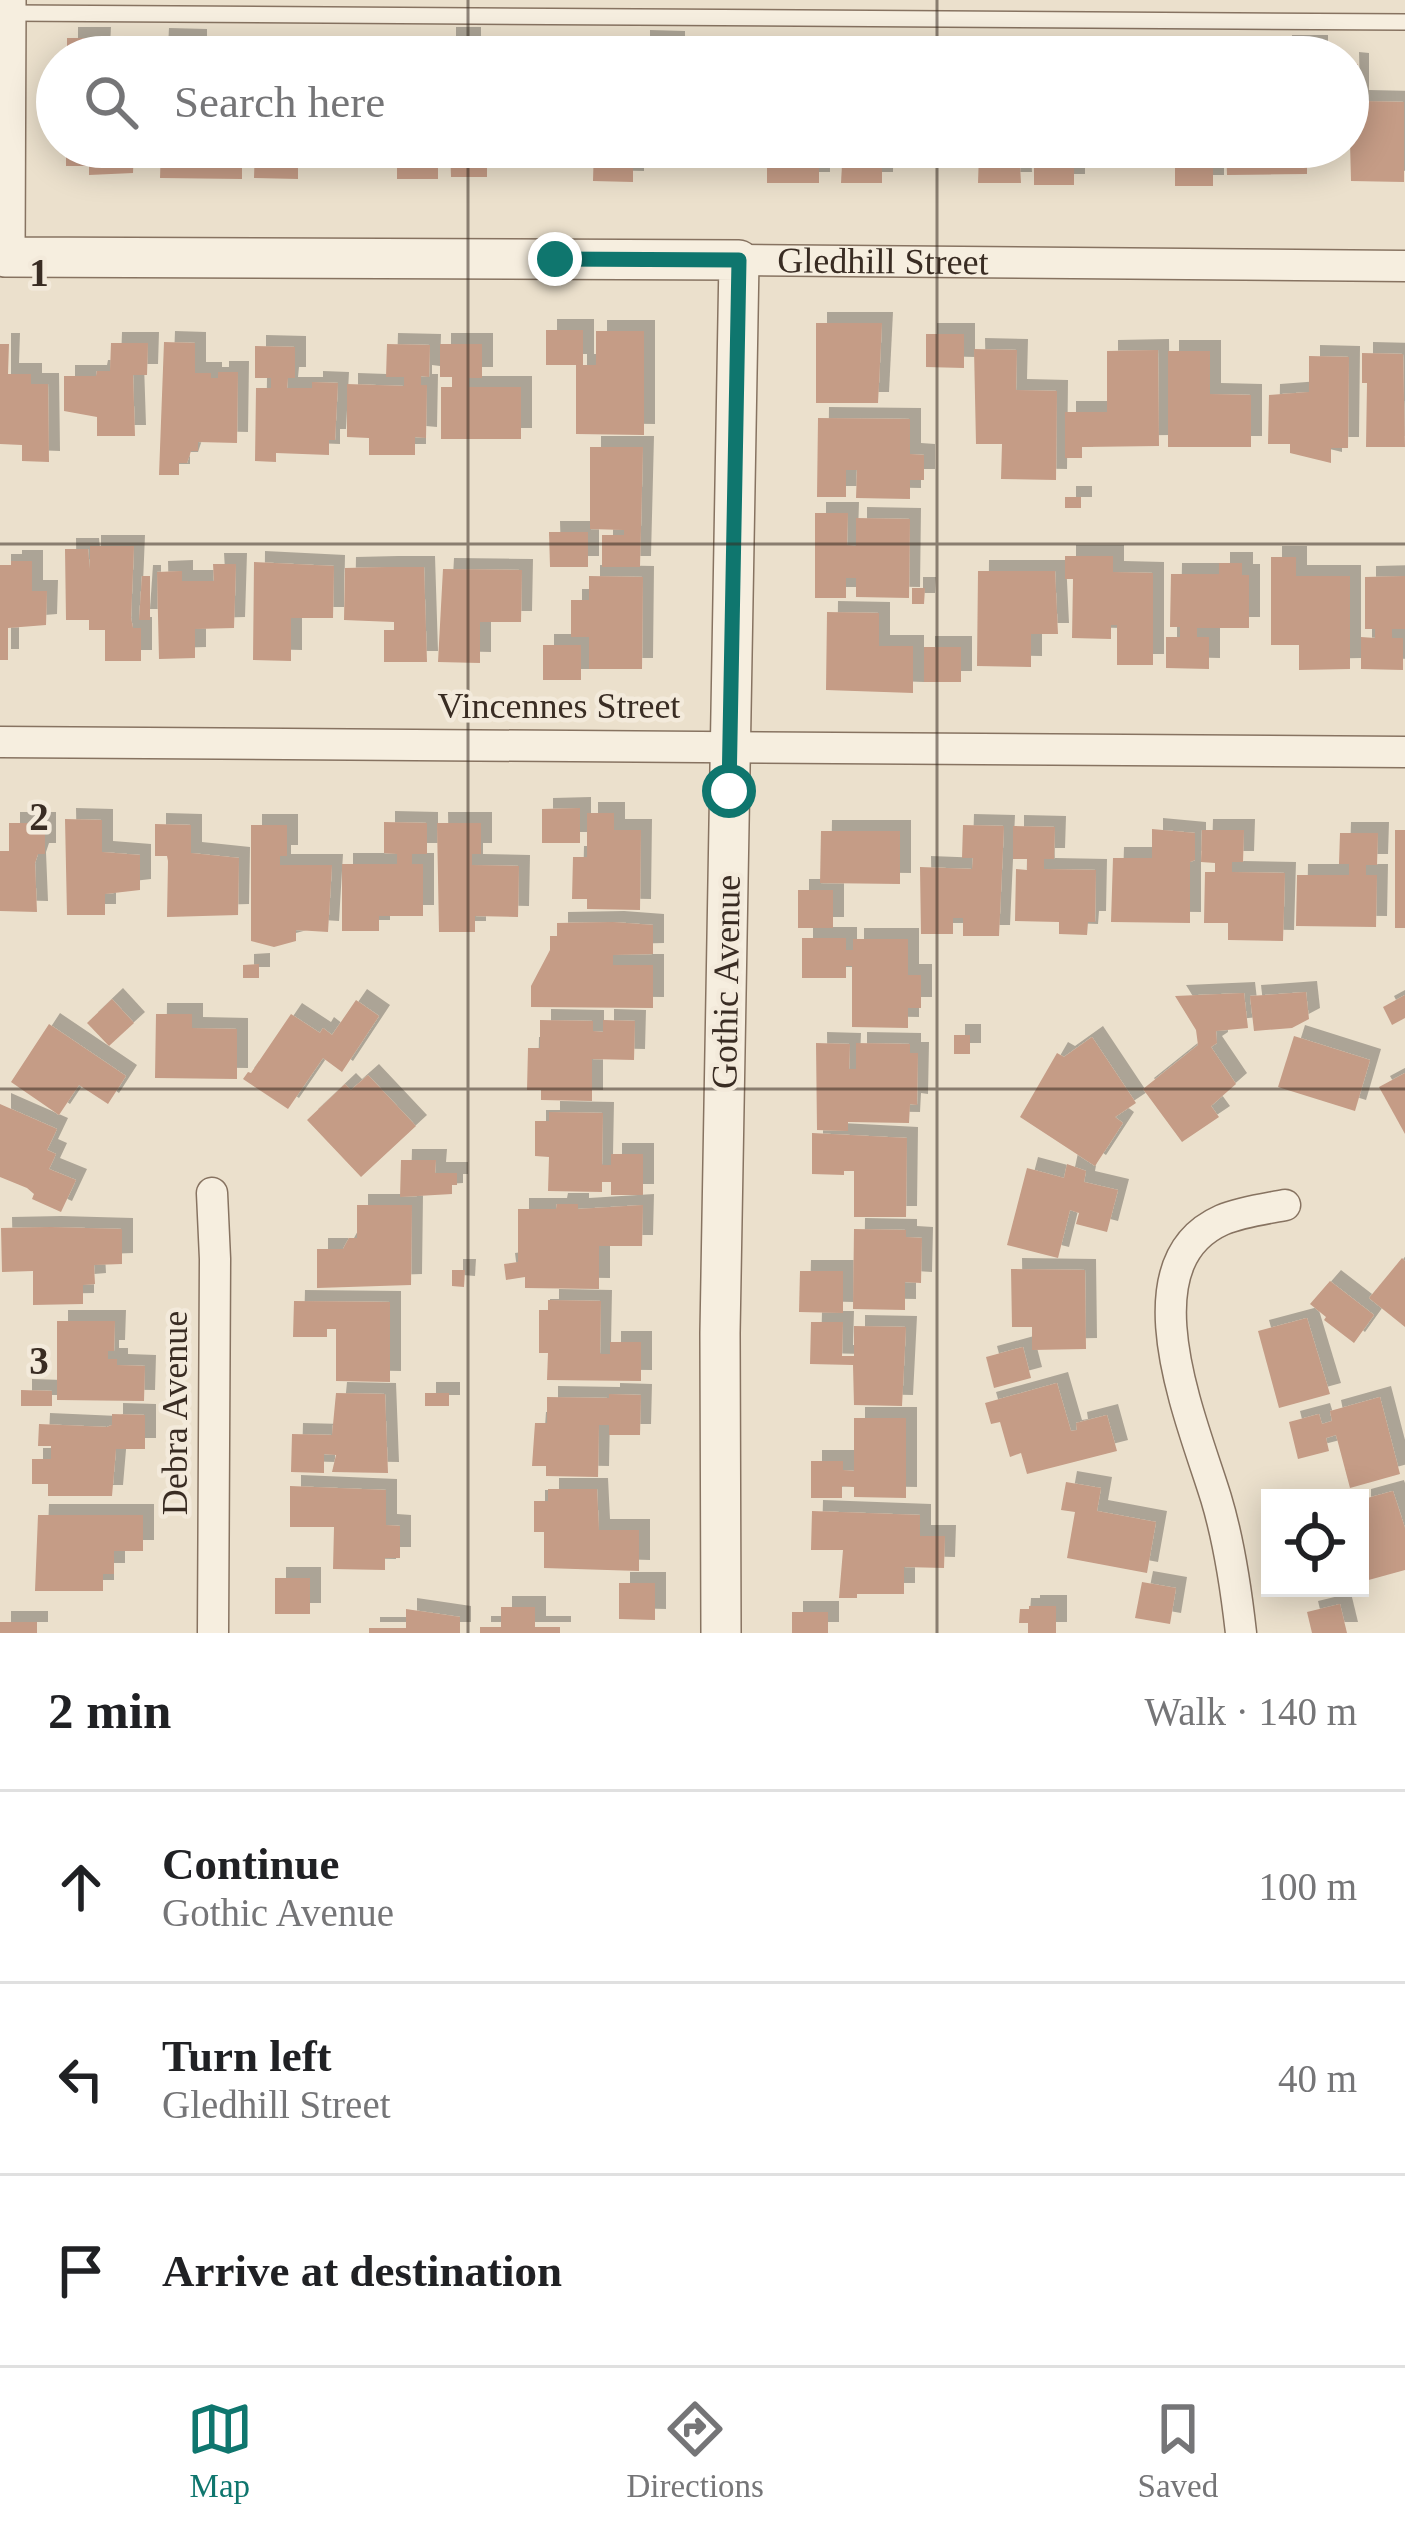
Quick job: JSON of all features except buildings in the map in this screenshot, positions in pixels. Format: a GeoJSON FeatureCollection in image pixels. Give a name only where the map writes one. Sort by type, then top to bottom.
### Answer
{"type":"FeatureCollection","features":[{"type":"Feature","properties":{"kind":"street"},"geometry":{"type":"LineString","coordinates":[[2,256],[4,9]]}},
{"type":"Feature","properties":{"kind":"street","name":"Gledhill Street"},"geometry":{"type":"LineString","coordinates":[[2,256],[1405,266]]}},
{"type":"Feature","properties":{"kind":"street","name":"Gothic Avenue"},"geometry":{"type":"LineString","coordinates":[[722,1633],[720,1333],[739,260]]}},
{"type":"Feature","properties":{"kind":"street","name":"Vincennes Street"},"geometry":{"type":"LineString","coordinates":[[0,742],[1405,752]]}},
{"type":"Feature","properties":{"kind":"street","name":"Debra Avenue"},"geometry":{"type":"LineString","coordinates":[[212,1193],[213,1633]]}},
{"type":"Feature","properties":{"kind":"street"},"geometry":{"type":"LineString","coordinates":[[1241,1633],[1218,1506],[1174,1353],[1170,1289],[1190,1247],[1219,1221],[1285,1205]]}},
{"type":"Feature","properties":{"kind":"lane"},"geometry":{"type":"LineString","coordinates":[[4,9],[1405,22]]}},
{"type":"Feature","properties":{"kind":"route"},"geometry":{"type":"LineString","coordinates":[[555,259],[739,260],[729,791]]}}]}
